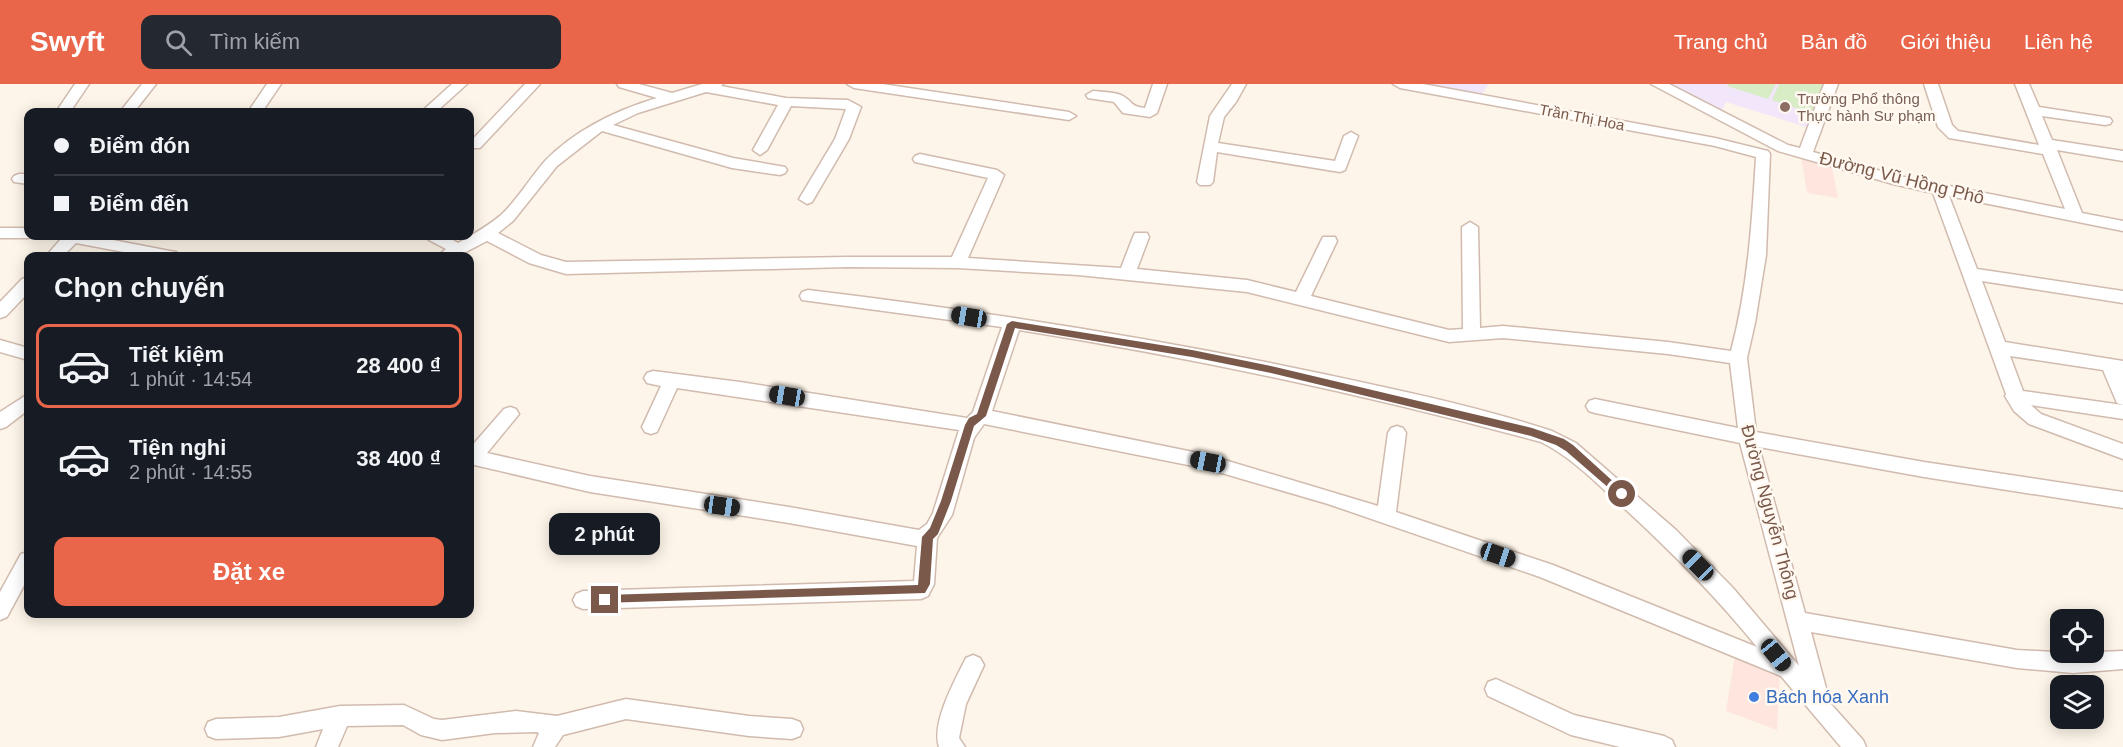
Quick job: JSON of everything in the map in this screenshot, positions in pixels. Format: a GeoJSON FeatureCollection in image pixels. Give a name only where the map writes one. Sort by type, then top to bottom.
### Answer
{"type":"FeatureCollection","features":[{"type":"Feature","properties":{"kind":"street"},"geometry":{"type":"LineString","coordinates":[[66,108],[82,84]]}},
{"type":"Feature","properties":{"kind":"street"},"geometry":{"type":"LineString","coordinates":[[130,108],[149,84]]}},
{"type":"Feature","properties":{"kind":"street"},"geometry":{"type":"LineString","coordinates":[[258,108],[274,84]]}},
{"type":"Feature","properties":{"kind":"street"},"geometry":{"type":"LineString","coordinates":[[433,108],[460,84]]}},
{"type":"Feature","properties":{"kind":"street"},"geometry":{"type":"LineString","coordinates":[[475,145],[533,84]]}},
{"type":"Feature","properties":{"kind":"street"},"geometry":{"type":"LineString","coordinates":[[624,84],[673,98]]}},
{"type":"Feature","properties":{"kind":"street"},"geometry":{"type":"LineString","coordinates":[[855,84],[1070,116]]}},
{"type":"Feature","properties":{"kind":"street"},"geometry":{"type":"LineString","coordinates":[[1093,95],[1118,99],[1128,110],[1150,113],[1160,84]]}},
{"type":"Feature","properties":{"kind":"street"},"geometry":{"type":"LineString","coordinates":[[1205,183],[1217,116],[1229,102],[1239,84]]}},
{"type":"Feature","properties":{"kind":"street","name":"Trần Thị Hoa"},"geometry":{"type":"LineString","coordinates":[[1400,84],[1715,142],[1763,154]]}},
{"type":"Feature","properties":{"kind":"street","name":"Đường Vũ Hồng Phô"},"geometry":{"type":"LineString","coordinates":[[1658,84],[1783,148],[1874,175],[2123,226]]}},
{"type":"Feature","properties":{"kind":"street"},"geometry":{"type":"LineString","coordinates":[[1804,154],[1831,84]]}},
{"type":"Feature","properties":{"kind":"street"},"geometry":{"type":"LineString","coordinates":[[1931,84],[1945,127],[1954,135],[2123,156]]}},
{"type":"Feature","properties":{"kind":"street"},"geometry":{"type":"LineString","coordinates":[[2022,84],[2076,217]]}},
{"type":"Feature","properties":{"kind":"street"},"geometry":{"type":"LineString","coordinates":[[455,252],[487,234],[508,217],[552,163],[600,126],[633,110],[712,86],[786,102],[848,104],[854,108],[842,139],[807,200]]}},
{"type":"Feature","properties":{"kind":"street"},"geometry":{"type":"LineString","coordinates":[[760,150],[786,102]]}},
{"type":"Feature","properties":{"kind":"street"},"geometry":{"type":"LineString","coordinates":[[2034,111],[2105,121]]}},
{"type":"Feature","properties":{"kind":"street"},"geometry":{"type":"LineString","coordinates":[[600,126],[732,163],[780,170]]}},
{"type":"Feature","properties":{"kind":"street"},"geometry":{"type":"LineString","coordinates":[[1210,146],[1340,167],[1351,136]]}},
{"type":"Feature","properties":{"kind":"street"},"geometry":{"type":"LineString","coordinates":[[1763,154],[1783,148]]}},
{"type":"Feature","properties":{"kind":"street","name":"Đường Nguyễn Thông"},"geometry":{"type":"LineString","coordinates":[[1763,154],[1758,255],[1747,323],[1738,358],[1748,439],[1821,708],[1855,747]]}},
{"type":"Feature","properties":{"kind":"street"},"geometry":{"type":"LineString","coordinates":[[920,159],[997,176],[958,263]]}},
{"type":"Feature","properties":{"kind":"street"},"geometry":{"type":"LineString","coordinates":[[1939,189],[2000,348],[2014,396],[2022,410],[2035,419],[2123,452]]}},
{"type":"Feature","properties":{"kind":"street"},"geometry":{"type":"LineString","coordinates":[[1470,227],[1472,336]]}},
{"type":"Feature","properties":{"kind":"street"},"geometry":{"type":"LineString","coordinates":[[0,233],[24,233]]}},
{"type":"Feature","properties":{"kind":"street"},"geometry":{"type":"LineString","coordinates":[[487,234],[531,258],[566,268],[848,262],[958,263],[1127,274],[1247,286],[1449,336],[1503,332],[1668,348],[1738,358]]}},
{"type":"Feature","properties":{"kind":"street"},"geometry":{"type":"LineString","coordinates":[[1127,274],[1141,237]]}},
{"type":"Feature","properties":{"kind":"street"},"geometry":{"type":"LineString","coordinates":[[58,252],[70,240]]}},
{"type":"Feature","properties":{"kind":"street"},"geometry":{"type":"LineString","coordinates":[[93,240],[151,252]]}},
{"type":"Feature","properties":{"kind":"street"},"geometry":{"type":"LineString","coordinates":[[439,240],[452,252]]}},
{"type":"Feature","properties":{"kind":"street"},"geometry":{"type":"LineString","coordinates":[[1301,299],[1329,241]]}},
{"type":"Feature","properties":{"kind":"street"},"geometry":{"type":"LineString","coordinates":[[1971,274],[2123,297]]}},
{"type":"Feature","properties":{"kind":"street"},"geometry":{"type":"LineString","coordinates":[[0,312],[24,287]]}},
{"type":"Feature","properties":{"kind":"street"},"geometry":{"type":"LineString","coordinates":[[808,296],[905,307],[1192,354],[1271,370],[1522,430],[1560,442],[1669,536],[1726,594],[1821,708]]}},
{"type":"Feature","properties":{"kind":"street"},"geometry":{"type":"LineString","coordinates":[[474,459],[590,484],[789,515],[915,539],[927,537],[934,531],[946,501],[1012,324]]}},
{"type":"Feature","properties":{"kind":"street"},"geometry":{"type":"LineString","coordinates":[[0,346],[24,353]]}},
{"type":"Feature","properties":{"kind":"street"},"geometry":{"type":"LineString","coordinates":[[2000,348],[2116,366],[2123,398]]}},
{"type":"Feature","properties":{"kind":"street"},"geometry":{"type":"LineString","coordinates":[[653,378],[975,421],[1208,462],[1329,497],[1608,595],[1788,670]]}},
{"type":"Feature","properties":{"kind":"street"},"geometry":{"type":"LineString","coordinates":[[651,427],[672,380]]}},
{"type":"Feature","properties":{"kind":"street"},"geometry":{"type":"LineString","coordinates":[[2014,396],[2123,412]]}},
{"type":"Feature","properties":{"kind":"street"},"geometry":{"type":"LineString","coordinates":[[0,422],[24,404]]}},
{"type":"Feature","properties":{"kind":"street"},"geometry":{"type":"LineString","coordinates":[[1594,406],[1748,439],[1972,479],[2123,500]]}},
{"type":"Feature","properties":{"kind":"street"},"geometry":{"type":"LineString","coordinates":[[474,455],[510,414]]}},
{"type":"Feature","properties":{"kind":"street"},"geometry":{"type":"LineString","coordinates":[[1386,516],[1397,433]]}},
{"type":"Feature","properties":{"kind":"street"},"geometry":{"type":"LineString","coordinates":[[583,600],[921,590],[924,584],[927,537]]}},
{"type":"Feature","properties":{"kind":"street"},"geometry":{"type":"LineString","coordinates":[[0,611],[24,567]]}},
{"type":"Feature","properties":{"kind":"street"},"geometry":{"type":"LineString","coordinates":[[1799,621],[2017,659],[2073,663],[2123,660]]}},
{"type":"Feature","properties":{"kind":"street"},"geometry":{"type":"LineString","coordinates":[[954,747],[948,739],[955,704],[973,665]]}},
{"type":"Feature","properties":{"kind":"street"},"geometry":{"type":"LineString","coordinates":[[1496,689],[1571,725],[1624,742],[1664,747]]}},
{"type":"Feature","properties":{"kind":"street"},"geometry":{"type":"LineString","coordinates":[[544,747],[551,732],[557,726],[626,708],[749,726],[792,729]]}},
{"type":"Feature","properties":{"kind":"street"},"geometry":{"type":"LineString","coordinates":[[216,729],[279,727],[340,716],[404,715],[428,728],[440,730],[493,723],[543,722],[557,726]]}},
{"type":"Feature","properties":{"kind":"street"},"geometry":{"type":"LineString","coordinates":[[327,747],[340,716]]}},
{"type":"Feature","properties":{"kind":"shaded area"},"geometry":{"type":"Polygon","coordinates":[[[1419,84],[1489,84],[1481,95],[1419,84]]]}},
{"type":"Feature","properties":{"kind":"shaded area","name":"Trường Phổ thông Thực hành Sư phạm"},"geometry":{"type":"Polygon","coordinates":[[[1668,84],[1836,84],[1819,131],[1726,102],[1721,112],[1668,84]]]}},
{"type":"Feature","properties":{"kind":"shaded area"},"geometry":{"type":"Polygon","coordinates":[[[1801,157],[1832,168],[1838,198],[1807,193],[1801,157]]]}},
{"type":"Feature","properties":{"kind":"shaded area","name":"Bách hóa Xanh"},"geometry":{"type":"Polygon","coordinates":[[[1735,655],[1780,672],[1777,730],[1726,711],[1735,655]]]}},
{"type":"Feature","properties":{"kind":"green space"},"geometry":{"type":"Polygon","coordinates":[[[1728,84],[1776,84],[1768,99],[1727,86],[1728,84]]]}},
{"type":"Feature","properties":{"kind":"green space"},"geometry":{"type":"Polygon","coordinates":[[[1779,84],[1827,84],[1814,114],[1772,100],[1779,84]]]}},
{"type":"Feature","properties":{"kind":"place","name":"Trường Phổ thông Thực hành Sư phạm"},"geometry":{"type":"Point","coordinates":[1785,107]}},
{"type":"Feature","properties":{"kind":"place","name":"Bách hóa Xanh"},"geometry":{"type":"Point","coordinates":[1754,697]}},
{"type":"Feature","properties":{"kind":"route"},"geometry":{"type":"LineString","coordinates":[[605,600],[921,590],[924,584],[927,537],[934,531],[946,501],[969,425],[981,416],[1012,324],[1192,354],[1271,370],[1532,432],[1560,442],[1569,448],[1622,494]]}}]}
